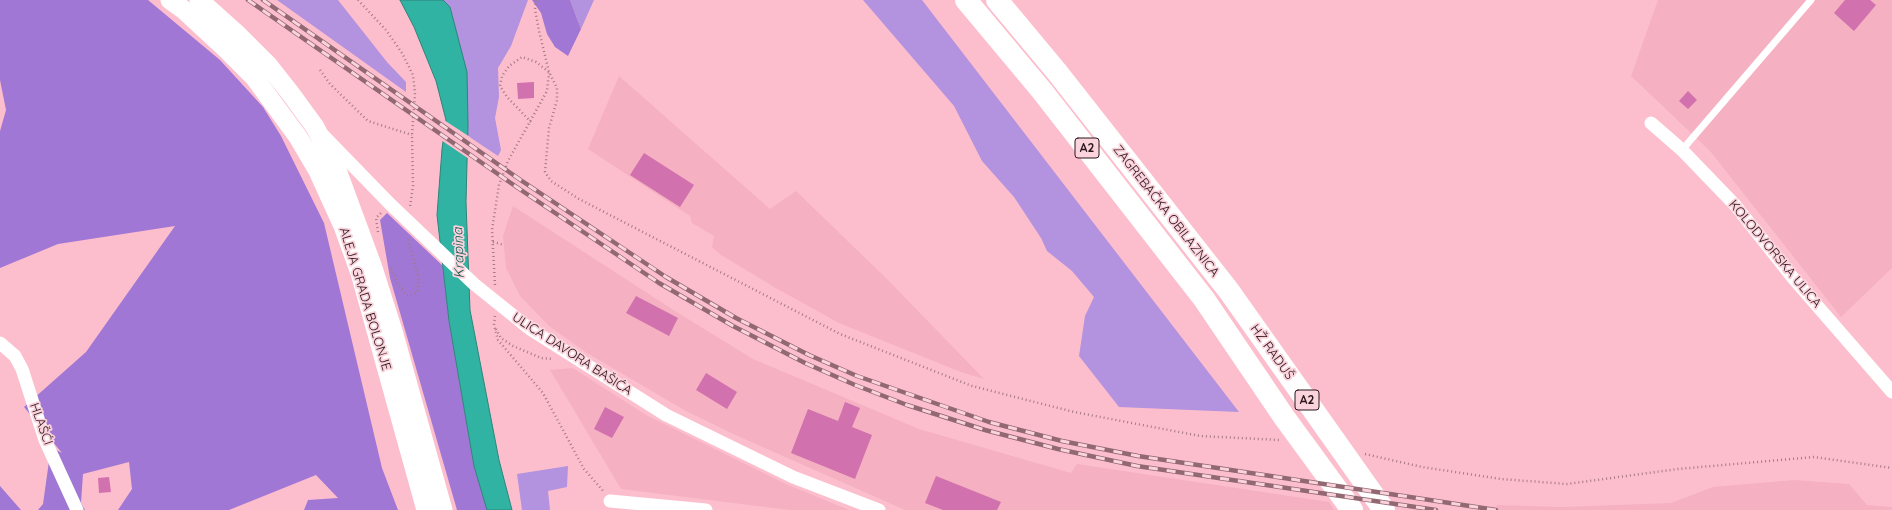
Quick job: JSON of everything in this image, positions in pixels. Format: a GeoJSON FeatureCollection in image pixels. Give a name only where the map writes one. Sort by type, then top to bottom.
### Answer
{"type":"FeatureCollection","features":[{"type":"Feature","properties":{"kind":"highway","name":"ZAGREBAČKA OBILAZNICA"},"geometry":{"type":"LineString","coordinates":[[966,0],[1042,91],[1204,300]]}},
{"type":"Feature","properties":{"kind":"highway","name":"ZAGREBAČKA OBILAZNICA"},"geometry":{"type":"LineString","coordinates":[[997,0],[1057,72],[1229,291]]}},
{"type":"Feature","properties":{"kind":"highway","name":"HŽ RADUŠ"},"geometry":{"type":"LineString","coordinates":[[1229,291],[1384,510]]}},
{"type":"Feature","properties":{"kind":"highway","name":"HŽ RADUŠ"},"geometry":{"type":"LineString","coordinates":[[1204,300],[1284,417],[1352,510]]}},
{"type":"Feature","properties":{"kind":"main road","name":"ALEJA GRADA BOLONJE"},"geometry":{"type":"LineString","coordinates":[[170,0],[194,19],[254,77],[298,136],[318,171],[343,226],[360,273],[426,510]]}},
{"type":"Feature","properties":{"kind":"main road","name":"ALEJA GRADA BOLONJE"},"geometry":{"type":"LineString","coordinates":[[198,0],[236,33],[269,66],[315,127],[337,170],[372,265],[393,331],[443,510]]}},
{"type":"Feature","properties":{"kind":"street","name":"KOLODVORSKA ULICA"},"geometry":{"type":"LineString","coordinates":[[1651,123],[1682,150],[1735,205],[1793,278],[1892,392]]}},
{"type":"Feature","properties":{"kind":"street","name":"ULICA DAVORA BAŠIĆA"},"geometry":{"type":"LineString","coordinates":[[315,127],[390,204],[405,214],[474,284],[503,309],[530,329],[666,415],[793,477],[879,510]]}},
{"type":"Feature","properties":{"kind":"street","name":"HLAŠĆI"},"geometry":{"type":"LineString","coordinates":[[0,343],[15,356],[22,369],[45,440],[77,510]]}},
{"type":"Feature","properties":{"kind":"street"},"geometry":{"type":"LineString","coordinates":[[610,501],[706,510]]}},
{"type":"Feature","properties":{"kind":"lane"},"geometry":{"type":"LineString","coordinates":[[1682,150],[1811,0]]}},
{"type":"Feature","properties":{"kind":"path"},"geometry":{"type":"LineString","coordinates":[[358,0],[386,30],[402,53],[413,75],[415,93],[412,135],[413,186],[405,214]]}},
{"type":"Feature","properties":{"kind":"path"},"geometry":{"type":"LineString","coordinates":[[536,0],[535,9],[549,72],[557,88],[557,100],[549,128],[545,172],[552,181],[579,199],[840,334],[972,386],[1074,412],[1200,436],[1284,441]]}},
{"type":"Feature","properties":{"kind":"path"},"geometry":{"type":"LineString","coordinates":[[531,122],[507,97],[500,86],[502,76],[509,66],[522,57],[536,62],[549,72]]}},
{"type":"Feature","properties":{"kind":"path"},"geometry":{"type":"LineString","coordinates":[[320,70],[330,84],[368,121],[412,135]]}},
{"type":"Feature","properties":{"kind":"path"},"geometry":{"type":"LineString","coordinates":[[508,161],[547,91],[549,72]]}},
{"type":"Feature","properties":{"kind":"path"},"geometry":{"type":"LineString","coordinates":[[379,240],[376,218],[390,204]]}},
{"type":"Feature","properties":{"kind":"path"},"geometry":{"type":"LineString","coordinates":[[390,266],[398,284],[406,295],[413,295],[417,292],[419,280],[407,236]]}},
{"type":"Feature","properties":{"kind":"path"},"geometry":{"type":"LineString","coordinates":[[493,242],[504,245]]}},
{"type":"Feature","properties":{"kind":"path"},"geometry":{"type":"LineString","coordinates":[[494,325],[501,338],[541,358],[548,360],[555,359],[562,349]]}},
{"type":"Feature","properties":{"kind":"path"},"geometry":{"type":"LineString","coordinates":[[1360,453],[1422,467],[1485,477],[1567,484],[1678,469],[1814,457],[1892,468]]}},
{"type":"Feature","properties":{"kind":"shaded area"},"geometry":{"type":"Polygon","coordinates":[[[0,0],[148,0],[220,60],[263,107],[281,136],[324,223],[382,468],[398,510],[304,510],[308,500],[338,498],[316,475],[229,510],[118,510],[132,489],[129,462],[83,474],[81,503],[85,510],[38,510],[43,504],[51,447],[62,453],[24,407],[86,352],[175,226],[58,244],[0,268],[0,131],[6,110],[0,80],[0,0]]]}},
{"type":"Feature","properties":{"kind":"shaded area"},"geometry":{"type":"Polygon","coordinates":[[[277,0],[338,0],[387,62],[406,82],[406,92],[277,0]]]}},
{"type":"Feature","properties":{"kind":"shaded area"},"geometry":{"type":"Polygon","coordinates":[[[443,0],[528,0],[511,46],[498,68],[499,97],[495,118],[501,150],[498,156],[468,136],[468,125],[450,7],[443,0]]]}},
{"type":"Feature","properties":{"kind":"shaded area"},"geometry":{"type":"Polygon","coordinates":[[[532,0],[570,0],[581,29],[568,56],[555,47],[547,34],[541,13],[532,0]]]}},
{"type":"Feature","properties":{"kind":"shaded area"},"geometry":{"type":"Polygon","coordinates":[[[570,0],[594,0],[581,29],[570,0]]]}},
{"type":"Feature","properties":{"kind":"shaded area"},"geometry":{"type":"Polygon","coordinates":[[[863,0],[922,0],[1239,412],[1119,407],[1079,356],[1085,316],[1094,297],[1072,271],[1047,251],[1041,238],[1014,197],[982,161],[954,106],[863,0]]]}},
{"type":"Feature","properties":{"kind":"shaded area"},"geometry":{"type":"Polygon","coordinates":[[[1658,0],[1892,0],[1892,268],[1841,317],[1710,151],[1631,76],[1658,0]]]}},
{"type":"Feature","properties":{"kind":"shaded area"},"geometry":{"type":"Polygon","coordinates":[[[619,76],[770,209],[796,191],[888,280],[984,379],[961,372],[839,323],[774,287],[721,255],[712,247],[714,236],[692,223],[690,216],[588,149],[619,76]]]}},
{"type":"Feature","properties":{"kind":"shaded area"},"geometry":{"type":"Polygon","coordinates":[[[513,206],[675,311],[753,359],[919,429],[1071,473],[1077,464],[1329,502],[1334,510],[905,510],[731,433],[686,411],[587,353],[549,326],[520,296],[506,268],[503,236],[513,206]]]}},
{"type":"Feature","properties":{"kind":"shaded area"},"geometry":{"type":"Polygon","coordinates":[[[387,213],[443,266],[449,321],[474,466],[487,510],[457,510],[390,278],[380,220],[387,213]]]}},
{"type":"Feature","properties":{"kind":"shaded area"},"geometry":{"type":"Polygon","coordinates":[[[573,368],[646,415],[786,484],[849,510],[789,510],[621,489],[550,370],[573,368]]]}},
{"type":"Feature","properties":{"kind":"shaded area"},"geometry":{"type":"Polygon","coordinates":[[[568,466],[567,487],[548,491],[550,510],[522,510],[517,474],[568,466]]]}},
{"type":"Feature","properties":{"kind":"shaded area"},"geometry":{"type":"Polygon","coordinates":[[[1794,480],[1849,484],[1867,505],[1892,507],[1892,510],[1495,510],[1497,505],[1561,507],[1671,503],[1713,487],[1794,480]]]}},
{"type":"Feature","properties":{"kind":"shaded area"},"geometry":{"type":"Polygon","coordinates":[[[0,486],[21,510],[0,510],[0,486]]]}},
{"type":"Feature","properties":{"kind":"water","name":"Krapina"},"geometry":{"type":"Polygon","coordinates":[[[400,0],[443,0],[450,7],[467,72],[468,125],[466,202],[470,310],[499,460],[512,510],[487,510],[474,466],[449,321],[437,215],[442,149],[446,120],[436,81],[414,27],[400,0]]]}},
{"type":"Feature","properties":{"kind":"pier"},"geometry":{"type":"Polygon","coordinates":[[[444,120],[470,137],[469,159],[441,140],[444,120]]]}},
{"type":"Feature","properties":{"kind":"building"},"geometry":{"type":"Polygon","coordinates":[[[1845,0],[1870,0],[1876,5],[1854,31],[1834,13],[1845,0]]]}},
{"type":"Feature","properties":{"kind":"building"},"geometry":{"type":"Polygon","coordinates":[[[534,82],[534,98],[518,99],[517,83],[534,82]]]}},
{"type":"Feature","properties":{"kind":"building"},"geometry":{"type":"Polygon","coordinates":[[[1688,91],[1697,100],[1688,109],[1679,101],[1688,91]]]}},
{"type":"Feature","properties":{"kind":"building"},"geometry":{"type":"Polygon","coordinates":[[[644,153],[694,185],[680,207],[630,175],[644,153]]]}},
{"type":"Feature","properties":{"kind":"building"},"geometry":{"type":"Polygon","coordinates":[[[636,296],[678,318],[669,336],[626,313],[636,296]]]}},
{"type":"Feature","properties":{"kind":"building"},"geometry":{"type":"Polygon","coordinates":[[[706,373],[737,392],[727,409],[696,390],[706,373]]]}},
{"type":"Feature","properties":{"kind":"building"},"geometry":{"type":"Polygon","coordinates":[[[845,402],[860,408],[852,427],[872,435],[855,479],[791,453],[808,409],[838,421],[845,402]]]}},
{"type":"Feature","properties":{"kind":"building"},"geometry":{"type":"Polygon","coordinates":[[[605,407],[624,417],[612,438],[594,429],[605,407]]]}},
{"type":"Feature","properties":{"kind":"building"},"geometry":{"type":"Polygon","coordinates":[[[936,476],[1001,502],[997,510],[943,510],[925,503],[936,476]]]}},
{"type":"Feature","properties":{"kind":"building"},"geometry":{"type":"Polygon","coordinates":[[[109,477],[111,492],[99,493],[98,478],[109,477]]]}},
{"type":"Feature","properties":{"kind":"railway"},"geometry":{"type":"LineString","coordinates":[[248,0],[518,188],[659,283],[733,326],[805,363],[855,385],[907,405],[985,430],[1058,449],[1137,466],[1436,510]]}},
{"type":"Feature","properties":{"kind":"railway"},"geometry":{"type":"LineString","coordinates":[[263,0],[522,181],[666,277],[736,318],[809,355],[857,376],[989,422],[1062,441],[1138,456],[1496,510]]}}]}
